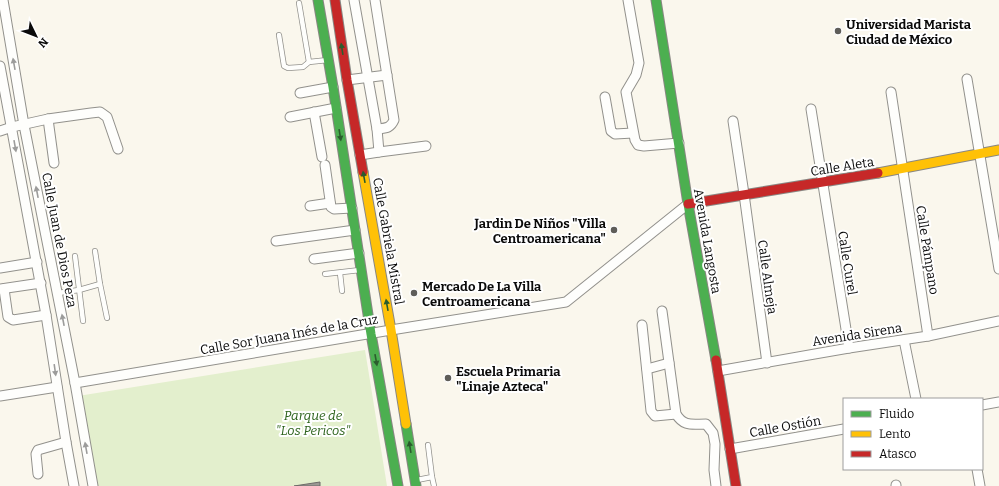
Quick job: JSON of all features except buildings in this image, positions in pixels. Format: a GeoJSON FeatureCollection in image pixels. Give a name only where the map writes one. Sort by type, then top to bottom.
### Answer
{"type":"FeatureCollection","features":[{"type":"Feature","properties":{"kind":"street","name":"Calle Juan de Dios Peza"},"geometry":{"type":"LineString","coordinates":[[3,0],[24,125],[58,293],[93,486]]}},
{"type":"Feature","properties":{"kind":"street"},"geometry":{"type":"LineString","coordinates":[[318,0],[362,269],[371,334],[398,486]]}},
{"type":"Feature","properties":{"kind":"street","name":"Calle Gabriela Mistral"},"geometry":{"type":"LineString","coordinates":[[335,0],[347,80],[391,330],[415,483]]}},
{"type":"Feature","properties":{"kind":"street"},"geometry":{"type":"LineString","coordinates":[[354,0],[379,152]]}},
{"type":"Feature","properties":{"kind":"street"},"geometry":{"type":"LineString","coordinates":[[375,0],[394,120],[392,125],[389,127],[376,129]]}},
{"type":"Feature","properties":{"kind":"street"},"geometry":{"type":"LineString","coordinates":[[628,0],[640,63],[636,75],[626,92],[635,140],[638,145],[644,146],[679,143]]}},
{"type":"Feature","properties":{"kind":"street","name":"Avenida Langosta"},"geometry":{"type":"LineString","coordinates":[[656,0],[688,204],[718,370],[736,486]]}},
{"type":"Feature","properties":{"kind":"street","name":"Calle Juan de Dios Peza"},"geometry":{"type":"LineString","coordinates":[[0,66],[41,283],[74,486]]}},
{"type":"Feature","properties":{"kind":"street"},"geometry":{"type":"LineString","coordinates":[[347,80],[387,76]]}},
{"type":"Feature","properties":{"kind":"street"},"geometry":{"type":"LineString","coordinates":[[967,79],[999,269]]}},
{"type":"Feature","properties":{"kind":"street"},"geometry":{"type":"LineString","coordinates":[[300,93],[333,87]]}},
{"type":"Feature","properties":{"kind":"street","name":"Calle Pámpano"},"geometry":{"type":"LineString","coordinates":[[891,92],[928,336]]}},
{"type":"Feature","properties":{"kind":"street"},"geometry":{"type":"LineString","coordinates":[[605,97],[611,131],[615,134],[633,133]]}},
{"type":"Feature","properties":{"kind":"street"},"geometry":{"type":"LineString","coordinates":[[290,118],[336,108]]}},
{"type":"Feature","properties":{"kind":"street","name":"Calle Curel"},"geometry":{"type":"LineString","coordinates":[[811,109],[849,348]]}},
{"type":"Feature","properties":{"kind":"street"},"geometry":{"type":"LineString","coordinates":[[0,131],[48,119],[100,112],[107,118],[118,149]]}},
{"type":"Feature","properties":{"kind":"street"},"geometry":{"type":"LineString","coordinates":[[314,112],[331,207],[334,209],[352,208]]}},
{"type":"Feature","properties":{"kind":"street"},"geometry":{"type":"LineString","coordinates":[[48,119],[54,163]]}},
{"type":"Feature","properties":{"kind":"street","name":"Calle Almeja"},"geometry":{"type":"LineString","coordinates":[[733,122],[767,362]]}},
{"type":"Feature","properties":{"kind":"street"},"geometry":{"type":"LineString","coordinates":[[360,155],[426,146]]}},
{"type":"Feature","properties":{"kind":"street","name":"Calle Aleta"},"geometry":{"type":"LineString","coordinates":[[688,204],[902,169],[999,150]]}},
{"type":"Feature","properties":{"kind":"street"},"geometry":{"type":"LineString","coordinates":[[310,206],[330,203]]}},
{"type":"Feature","properties":{"kind":"street","name":"Calle Sor Juana Inés de la Cruz"},"geometry":{"type":"LineString","coordinates":[[75,383],[566,302],[688,204]]}},
{"type":"Feature","properties":{"kind":"street"},"geometry":{"type":"LineString","coordinates":[[276,241],[355,230]]}},
{"type":"Feature","properties":{"kind":"street"},"geometry":{"type":"LineString","coordinates":[[314,259],[359,253]]}},
{"type":"Feature","properties":{"kind":"street"},"geometry":{"type":"LineString","coordinates":[[0,268],[37,262]]}},
{"type":"Feature","properties":{"kind":"street"},"geometry":{"type":"LineString","coordinates":[[41,283],[2,289],[8,316],[13,320],[46,315]]}},
{"type":"Feature","properties":{"kind":"street"},"geometry":{"type":"LineString","coordinates":[[662,311],[676,414],[680,421],[686,424],[706,424],[713,433],[715,444],[714,470],[716,486]]}},
{"type":"Feature","properties":{"kind":"street","name":"Avenida Sirena"},"geometry":{"type":"LineString","coordinates":[[718,370],[928,336],[999,321]]}},
{"type":"Feature","properties":{"kind":"street"},"geometry":{"type":"LineString","coordinates":[[642,325],[651,411],[655,416],[676,414]]}},
{"type":"Feature","properties":{"kind":"street"},"geometry":{"type":"LineString","coordinates":[[904,340],[916,398]]}},
{"type":"Feature","properties":{"kind":"street"},"geometry":{"type":"LineString","coordinates":[[647,369],[669,363]]}},
{"type":"Feature","properties":{"kind":"street"},"geometry":{"type":"LineString","coordinates":[[0,396],[57,387]]}},
{"type":"Feature","properties":{"kind":"street"},"geometry":{"type":"LineString","coordinates":[[983,405],[999,402]]}},
{"type":"Feature","properties":{"kind":"street","name":"Calle Ostión"},"geometry":{"type":"LineString","coordinates":[[730,449],[843,429]]}},
{"type":"Feature","properties":{"kind":"street"},"geometry":{"type":"LineString","coordinates":[[38,474],[36,454],[38,450],[66,442]]}},
{"type":"Feature","properties":{"kind":"street"},"geometry":{"type":"LineString","coordinates":[[977,470],[980,486]]}},
{"type":"Feature","properties":{"kind":"lane"},"geometry":{"type":"LineString","coordinates":[[299,3],[309,62]]}},
{"type":"Feature","properties":{"kind":"lane"},"geometry":{"type":"LineString","coordinates":[[279,35],[284,66],[288,68],[303,67],[309,62],[328,60]]}},
{"type":"Feature","properties":{"kind":"lane"},"geometry":{"type":"LineString","coordinates":[[95,251],[107,318]]}},
{"type":"Feature","properties":{"kind":"lane"},"geometry":{"type":"LineString","coordinates":[[75,256],[83,321]]}},
{"type":"Feature","properties":{"kind":"lane"},"geometry":{"type":"LineString","coordinates":[[325,274],[362,269]]}},
{"type":"Feature","properties":{"kind":"lane"},"geometry":{"type":"LineString","coordinates":[[340,272],[342,291]]}},
{"type":"Feature","properties":{"kind":"lane"},"geometry":{"type":"LineString","coordinates":[[58,293],[79,290],[100,284]]}},
{"type":"Feature","properties":{"kind":"lane"},"geometry":{"type":"LineString","coordinates":[[428,445],[434,486]]}},
{"type":"Feature","properties":{"kind":"lane"},"geometry":{"type":"LineString","coordinates":[[415,483],[432,477]]}},
{"type":"Feature","properties":{"kind":"green space","name":"Parque de \"Los Pericos\""},"geometry":{"type":"Polygon","coordinates":[[[365,350],[387,486],[93,486],[78,396],[365,350]]]}},
{"type":"Feature","properties":{"kind":"traffic: fast"},"geometry":{"type":"LineString","coordinates":[[318,0],[371,334],[398,486]]}},
{"type":"Feature","properties":{"kind":"traffic: fast"},"geometry":{"type":"LineString","coordinates":[[656,0],[688,204],[716,360]]}},
{"type":"Feature","properties":{"kind":"traffic: fast"},"geometry":{"type":"LineString","coordinates":[[406,424],[416,486]]}},
{"type":"Feature","properties":{"kind":"traffic: slow"},"geometry":{"type":"LineString","coordinates":[[878,173],[999,150]]}},
{"type":"Feature","properties":{"kind":"traffic: slow"},"geometry":{"type":"LineString","coordinates":[[363,172],[406,424]]}},
{"type":"Feature","properties":{"kind":"traffic: jam"},"geometry":{"type":"LineString","coordinates":[[335,0],[363,172]]}},
{"type":"Feature","properties":{"kind":"traffic: jam"},"geometry":{"type":"LineString","coordinates":[[688,204],[878,173]]}},
{"type":"Feature","properties":{"kind":"traffic: jam"},"geometry":{"type":"LineString","coordinates":[[716,360],[736,486]]}},
{"type":"Feature","properties":{"kind":"place","name":"Universidad Marista Ciudad de México"},"geometry":{"type":"Point","coordinates":[838,31]}},
{"type":"Feature","properties":{"kind":"place","name":"Jardin De Niños \"Villa Centroamericana\""},"geometry":{"type":"Point","coordinates":[614,230]}},
{"type":"Feature","properties":{"kind":"place","name":"Mercado De La Villa Centroamericana"},"geometry":{"type":"Point","coordinates":[414,293]}},
{"type":"Feature","properties":{"kind":"place","name":"Escuela Primaria \"Linaje Azteca\""},"geometry":{"type":"Point","coordinates":[448,378]}}]}
